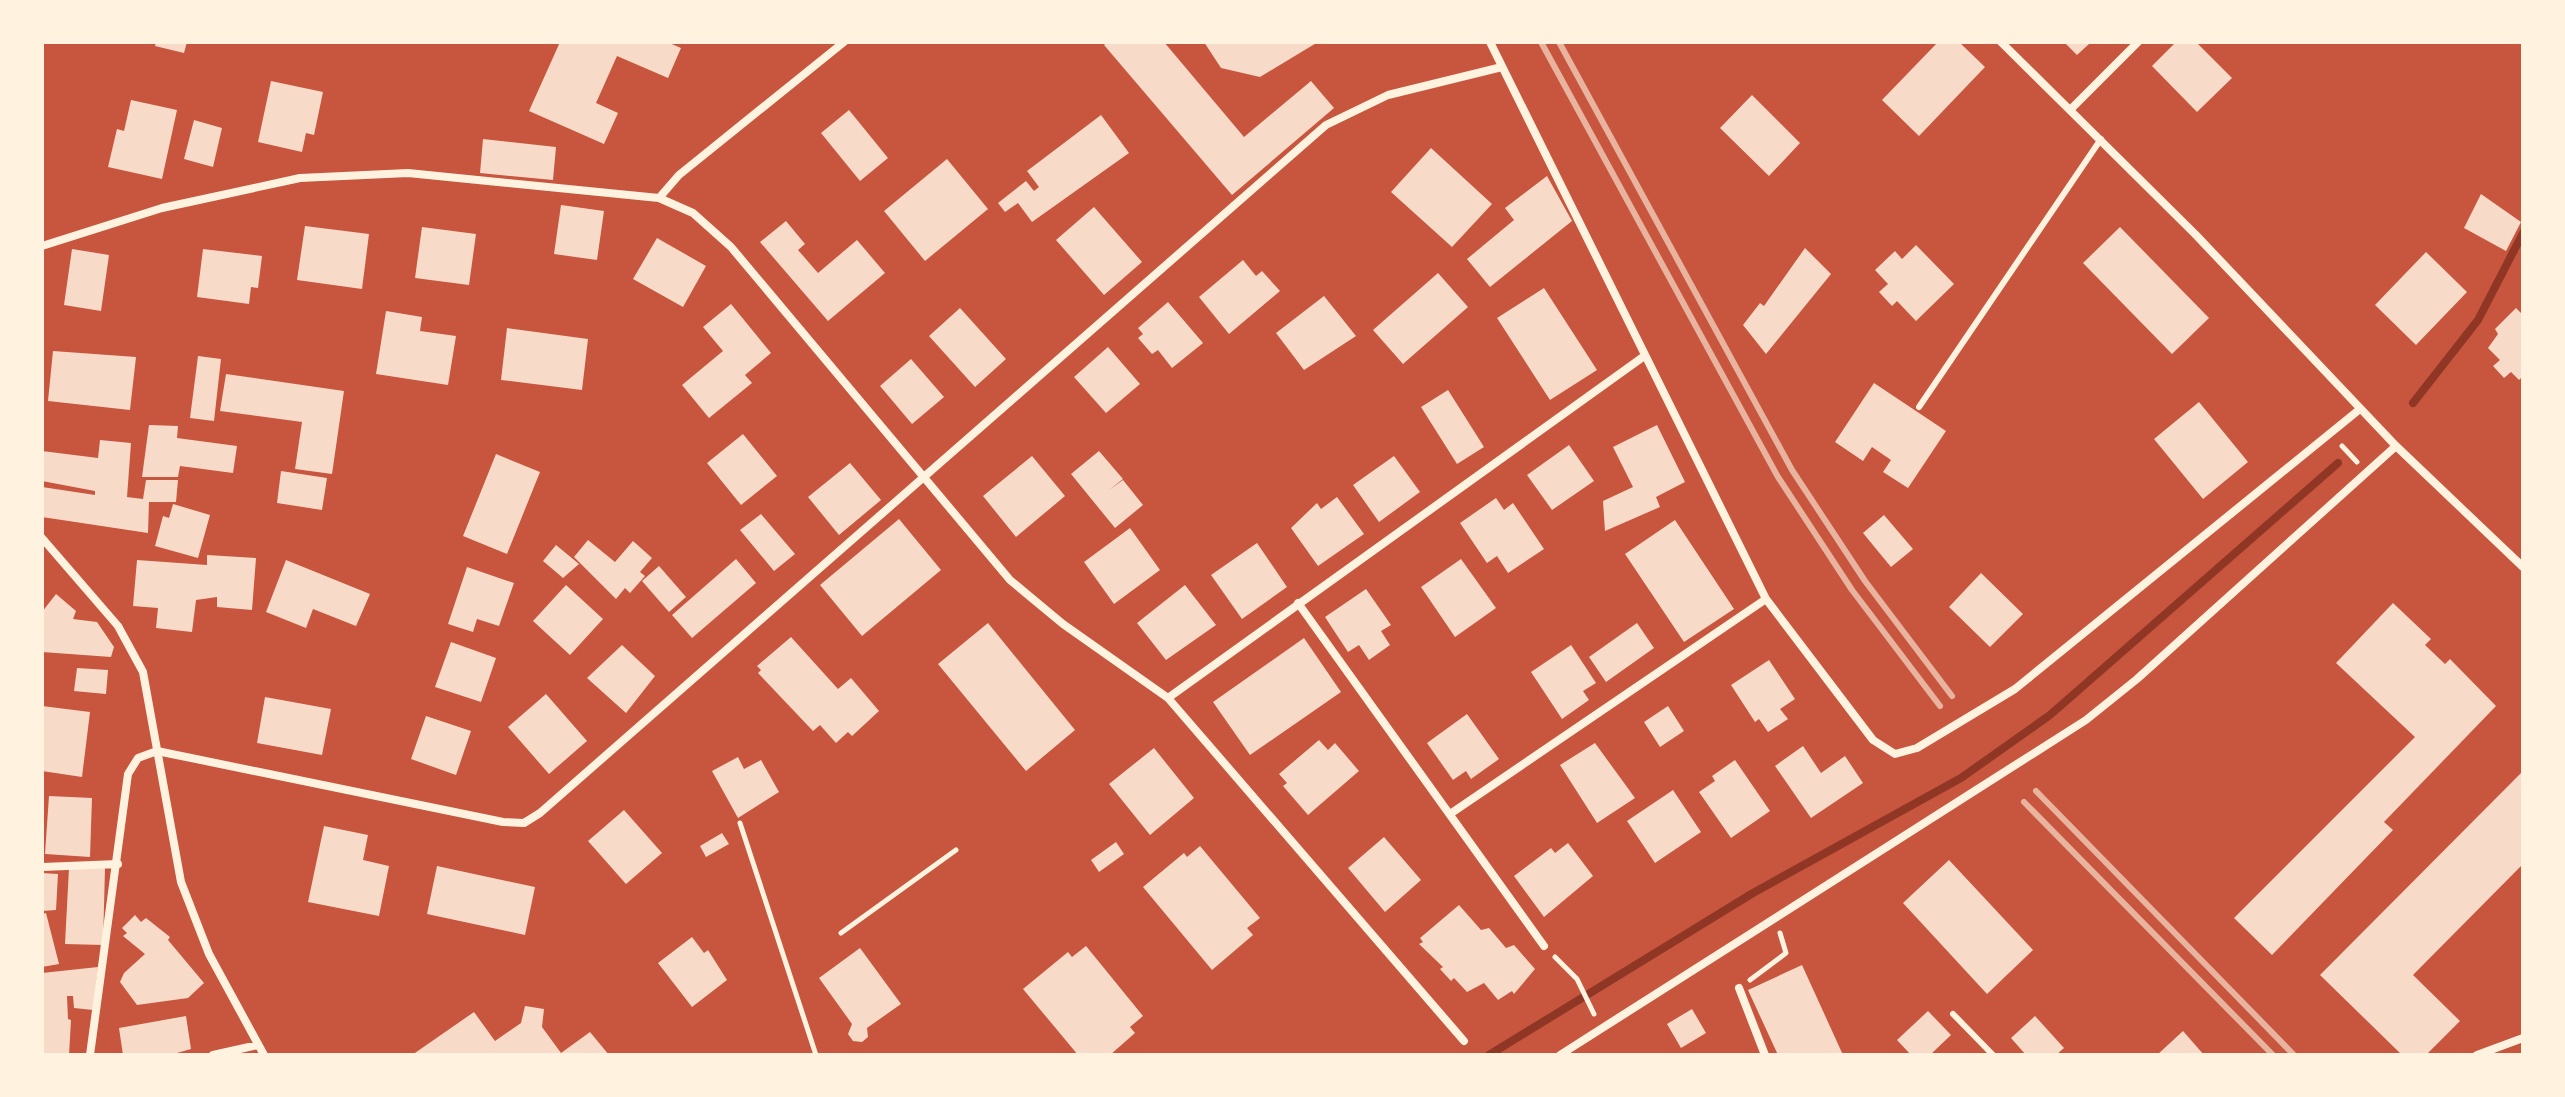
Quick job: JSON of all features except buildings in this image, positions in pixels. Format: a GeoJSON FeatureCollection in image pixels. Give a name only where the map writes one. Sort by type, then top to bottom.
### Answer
{"type":"FeatureCollection","features":[{"type":"Feature","properties":{"kind":"street"},"geometry":{"type":"LineString","coordinates":[[659,198],[679,175],[844,42]]}},
{"type":"Feature","properties":{"kind":"street"},"geometry":{"type":"LineString","coordinates":[[1490,42],[1643,357],[1766,599],[1873,740],[1895,754],[1917,748],[2015,689],[2360,409]]}},
{"type":"Feature","properties":{"kind":"street"},"geometry":{"type":"LineString","coordinates":[[2001,42],[2101,139],[2396,446],[2523,567]]}},
{"type":"Feature","properties":{"kind":"street"},"geometry":{"type":"LineString","coordinates":[[2071,109],[2138,42]]}},
{"type":"Feature","properties":{"kind":"street"},"geometry":{"type":"LineString","coordinates":[[90,1055],[128,774],[138,758],[157,751],[503,822],[524,823],[552,803],[1326,125],[1388,95],[1502,67]]}},
{"type":"Feature","properties":{"kind":"street"},"geometry":{"type":"LineString","coordinates":[[42,246],[162,208],[300,178],[408,173],[659,198],[693,213],[731,247],[1010,580],[1063,624],[1168,698],[1464,1041]]}},
{"type":"Feature","properties":{"kind":"street"},"geometry":{"type":"LineString","coordinates":[[1168,698],[1643,357]]}},
{"type":"Feature","properties":{"kind":"street"},"geometry":{"type":"LineString","coordinates":[[1560,1055],[2086,720],[2137,679],[2396,446]]}},
{"type":"Feature","properties":{"kind":"street"},"geometry":{"type":"LineString","coordinates":[[42,538],[118,626],[133,648],[143,672],[181,882],[209,954],[264,1055]]}},
{"type":"Feature","properties":{"kind":"street"},"geometry":{"type":"LineString","coordinates":[[1450,814],[1766,599]]}},
{"type":"Feature","properties":{"kind":"street"},"geometry":{"type":"LineString","coordinates":[[1298,603],[1544,946]]}},
{"type":"Feature","properties":{"kind":"street"},"geometry":{"type":"LineString","coordinates":[[42,867],[118,864]]}},
{"type":"Feature","properties":{"kind":"street"},"geometry":{"type":"LineString","coordinates":[[1739,988],[1765,1055]]}},
{"type":"Feature","properties":{"kind":"street"},"geometry":{"type":"LineString","coordinates":[[2477,1055],[2523,1038]]}},
{"type":"Feature","properties":{"kind":"street"},"geometry":{"type":"LineString","coordinates":[[213,1055],[258,1045]]}},
{"type":"Feature","properties":{"kind":"lane"},"geometry":{"type":"LineString","coordinates":[[1919,407],[2101,139]]}},
{"type":"Feature","properties":{"kind":"lane"},"geometry":{"type":"LineString","coordinates":[[1953,1014],[1993,1055]]}},
{"type":"Feature","properties":{"kind":"path"},"geometry":{"type":"LineString","coordinates":[[2330,434],[2367,471]]}},
{"type":"Feature","properties":{"kind":"path"},"geometry":{"type":"LineString","coordinates":[[740,823],[816,1055]]}},
{"type":"Feature","properties":{"kind":"path"},"geometry":{"type":"LineString","coordinates":[[841,933],[956,850]]}},
{"type":"Feature","properties":{"kind":"path"},"geometry":{"type":"LineString","coordinates":[[1739,988],[1786,953],[1776,917]]}},
{"type":"Feature","properties":{"kind":"path"},"geometry":{"type":"LineString","coordinates":[[1544,946],[1577,979],[1602,1030]]}},
{"type":"Feature","properties":{"kind":"waterway"},"geometry":{"type":"LineString","coordinates":[[2413,403],[2478,320],[2523,233]]}},
{"type":"Feature","properties":{"kind":"waterway"},"geometry":{"type":"LineString","coordinates":[[1489,1055],[1753,893],[1961,778],[2050,715],[2338,463]]}},
{"type":"Feature","properties":{"kind":"railway"},"geometry":{"type":"LineString","coordinates":[[1541,42],[1778,477],[1852,590],[1940,706]]}},
{"type":"Feature","properties":{"kind":"railway"},"geometry":{"type":"LineString","coordinates":[[1559,42],[1792,470],[1865,581],[1952,696]]}},
{"type":"Feature","properties":{"kind":"railway"},"geometry":{"type":"LineString","coordinates":[[2036,791],[2294,1055]]}},
{"type":"Feature","properties":{"kind":"railway"},"geometry":{"type":"LineString","coordinates":[[2024,802],[2273,1055]]}}]}
